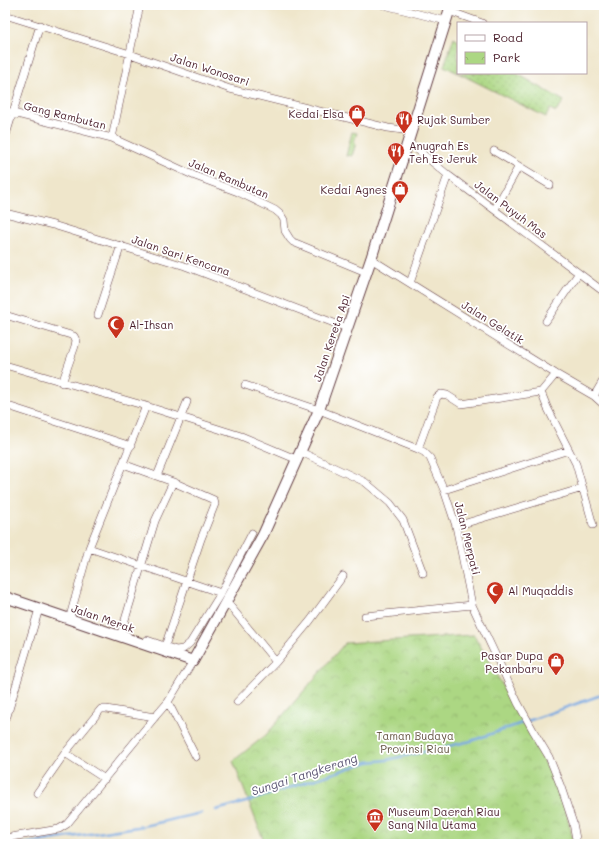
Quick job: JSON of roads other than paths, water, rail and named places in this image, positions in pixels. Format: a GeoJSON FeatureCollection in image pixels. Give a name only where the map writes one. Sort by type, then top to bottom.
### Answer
{"type":"FeatureCollection","features":[{"type":"Feature","properties":{"kind":"street"},"geometry":{"type":"LineString","coordinates":[[112,138],[140,5]]}},
{"type":"Feature","properties":{"kind":"street"},"geometry":{"type":"LineString","coordinates":[[384,5],[446,22]]}},
{"type":"Feature","properties":{"kind":"street"},"geometry":{"type":"LineString","coordinates":[[450,8],[480,22]]}},
{"type":"Feature","properties":{"kind":"street","name":"Jalan Kereta Api"},"geometry":{"type":"LineString","coordinates":[[193,661],[224,597],[263,536],[319,410],[366,272],[450,8]]}},
{"type":"Feature","properties":{"kind":"street","name":"Jalan Wonosari"},"geometry":{"type":"LineString","coordinates":[[5,15],[130,54],[230,89],[388,128],[411,131]]}},
{"type":"Feature","properties":{"kind":"street"},"geometry":{"type":"LineString","coordinates":[[5,138],[40,25]]}},
{"type":"Feature","properties":{"kind":"street","name":"Gang Rambutan"},"geometry":{"type":"LineString","coordinates":[[5,111],[112,138]]}},
{"type":"Feature","properties":{"kind":"street","name":"Jalan Rambutan"},"geometry":{"type":"LineString","coordinates":[[112,138],[195,176],[238,192],[275,210],[282,218],[285,230],[293,242],[366,272]]}},
{"type":"Feature","properties":{"kind":"street","name":"Jalan Puyuh Mas"},"geometry":{"type":"LineString","coordinates":[[407,141],[578,274],[604,292]]}},
{"type":"Feature","properties":{"kind":"street"},"geometry":{"type":"LineString","coordinates":[[494,151],[550,185]]}},
{"type":"Feature","properties":{"kind":"street"},"geometry":{"type":"LineString","coordinates":[[495,209],[519,166]]}},
{"type":"Feature","properties":{"kind":"street"},"geometry":{"type":"LineString","coordinates":[[410,283],[448,174]]}},
{"type":"Feature","properties":{"kind":"street","name":"Jalan Sari Kencana"},"geometry":{"type":"LineString","coordinates":[[5,213],[121,245],[185,266],[346,328]]}},
{"type":"Feature","properties":{"kind":"street"},"geometry":{"type":"LineString","coordinates":[[98,315],[121,245]]}},
{"type":"Feature","properties":{"kind":"street","name":"Jalan Gelatik"},"geometry":{"type":"LineString","coordinates":[[370,259],[594,396],[604,405]]}},
{"type":"Feature","properties":{"kind":"street"},"geometry":{"type":"LineString","coordinates":[[546,321],[578,274]]}},
{"type":"Feature","properties":{"kind":"street"},"geometry":{"type":"LineString","coordinates":[[5,314],[74,336],[76,340],[75,346],[62,383]]}},
{"type":"Feature","properties":{"kind":"street"},"geometry":{"type":"LineString","coordinates":[[5,365],[62,383],[146,406],[241,436],[299,456],[365,482],[390,503],[403,520],[423,573]]}},
{"type":"Feature","properties":{"kind":"street"},"geometry":{"type":"LineString","coordinates":[[418,449],[437,398],[441,394],[447,394],[461,404],[541,392],[556,374]]}},
{"type":"Feature","properties":{"kind":"street"},"geometry":{"type":"LineString","coordinates":[[594,396],[604,379]]}},
{"type":"Feature","properties":{"kind":"street","name":"Jalan Merpati"},"geometry":{"type":"LineString","coordinates":[[245,385],[319,410],[418,449],[430,458],[444,490],[456,526],[472,605],[518,703],[549,757],[573,823],[577,844]]}},
{"type":"Feature","properties":{"kind":"street"},"geometry":{"type":"LineString","coordinates":[[541,392],[576,464],[593,525]]}},
{"type":"Feature","properties":{"kind":"street"},"geometry":{"type":"LineString","coordinates":[[158,476],[188,402]]}},
{"type":"Feature","properties":{"kind":"street"},"geometry":{"type":"LineString","coordinates":[[5,405],[131,446]]}},
{"type":"Feature","properties":{"kind":"street"},"geometry":{"type":"LineString","coordinates":[[69,620],[89,548],[146,406]]}},
{"type":"Feature","properties":{"kind":"street"},"geometry":{"type":"LineString","coordinates":[[444,490],[569,450]]}},
{"type":"Feature","properties":{"kind":"street"},"geometry":{"type":"LineString","coordinates":[[124,464],[173,482],[214,500],[216,504],[201,539],[165,646]]}},
{"type":"Feature","properties":{"kind":"street"},"geometry":{"type":"LineString","coordinates":[[173,482],[155,521],[121,633],[179,650],[190,643],[224,597],[252,533]]}},
{"type":"Feature","properties":{"kind":"street"},"geometry":{"type":"LineString","coordinates":[[456,526],[583,488]]}},
{"type":"Feature","properties":{"kind":"street"},"geometry":{"type":"LineString","coordinates":[[89,548],[187,581],[224,597],[276,662]]}},
{"type":"Feature","properties":{"kind":"street"},"geometry":{"type":"LineString","coordinates":[[237,702],[276,662],[310,621],[343,576]]}},
{"type":"Feature","properties":{"kind":"street","name":"Jalan Merak"},"geometry":{"type":"LineString","coordinates":[[5,597],[193,661]]}},
{"type":"Feature","properties":{"kind":"street"},"geometry":{"type":"LineString","coordinates":[[364,616],[472,605]]}},
{"type":"Feature","properties":{"kind":"street"},"geometry":{"type":"LineString","coordinates":[[7,716],[39,609]]}},
{"type":"Feature","properties":{"kind":"street"},"geometry":{"type":"LineString","coordinates":[[5,838],[62,828],[74,817],[154,717],[168,702],[193,661]]}},
{"type":"Feature","properties":{"kind":"street"},"geometry":{"type":"LineString","coordinates":[[168,702],[196,757]]}},
{"type":"Feature","properties":{"kind":"street"},"geometry":{"type":"LineString","coordinates":[[37,793],[65,753],[101,709],[154,717]]}},
{"type":"Feature","properties":{"kind":"street"},"geometry":{"type":"LineString","coordinates":[[65,753],[105,779]]}},
{"type":"Feature","properties":{"kind":"waterway","name":"Sungai Tangkerang"},"geometry":{"type":"LineString","coordinates":[[216,810],[246,802],[368,762],[387,760],[471,741],[604,694]]}},
{"type":"Feature","properties":{"kind":"waterway","name":"Sungai Tangkerang"},"geometry":{"type":"LineString","coordinates":[[23,844],[144,826],[201,813]]}},
{"type":"Feature","properties":{"kind":"place","name":"Kedai Elsa"},"geometry":{"type":"Point","coordinates":[357,128]}},
{"type":"Feature","properties":{"kind":"place","name":"Rujak Sumber"},"geometry":{"type":"Point","coordinates":[404,134]}},
{"type":"Feature","properties":{"kind":"place","name":"Anugrah Es Teh Es Jeruk"},"geometry":{"type":"Point","coordinates":[396,166]}},
{"type":"Feature","properties":{"kind":"place","name":"Kedai Agnes"},"geometry":{"type":"Point","coordinates":[400,204]}},
{"type":"Feature","properties":{"kind":"place","name":"Al-Ihsan"},"geometry":{"type":"Point","coordinates":[116,339]}},
{"type":"Feature","properties":{"kind":"place","name":"Al Muqaddis"},"geometry":{"type":"Point","coordinates":[495,605]}},
{"type":"Feature","properties":{"kind":"place","name":"Pasar Dupa Pekanbaru"},"geometry":{"type":"Point","coordinates":[556,676]}},
{"type":"Feature","properties":{"kind":"place","name":"Museum Daerah Riau Sang Nila Utama"},"geometry":{"type":"Point","coordinates":[375,832]}},
{"type":"Feature","properties":{"kind":"park label","name":"Taman Budaya Provinsi Riau"},"geometry":{"type":"Point","coordinates":[415,741]}}]}
